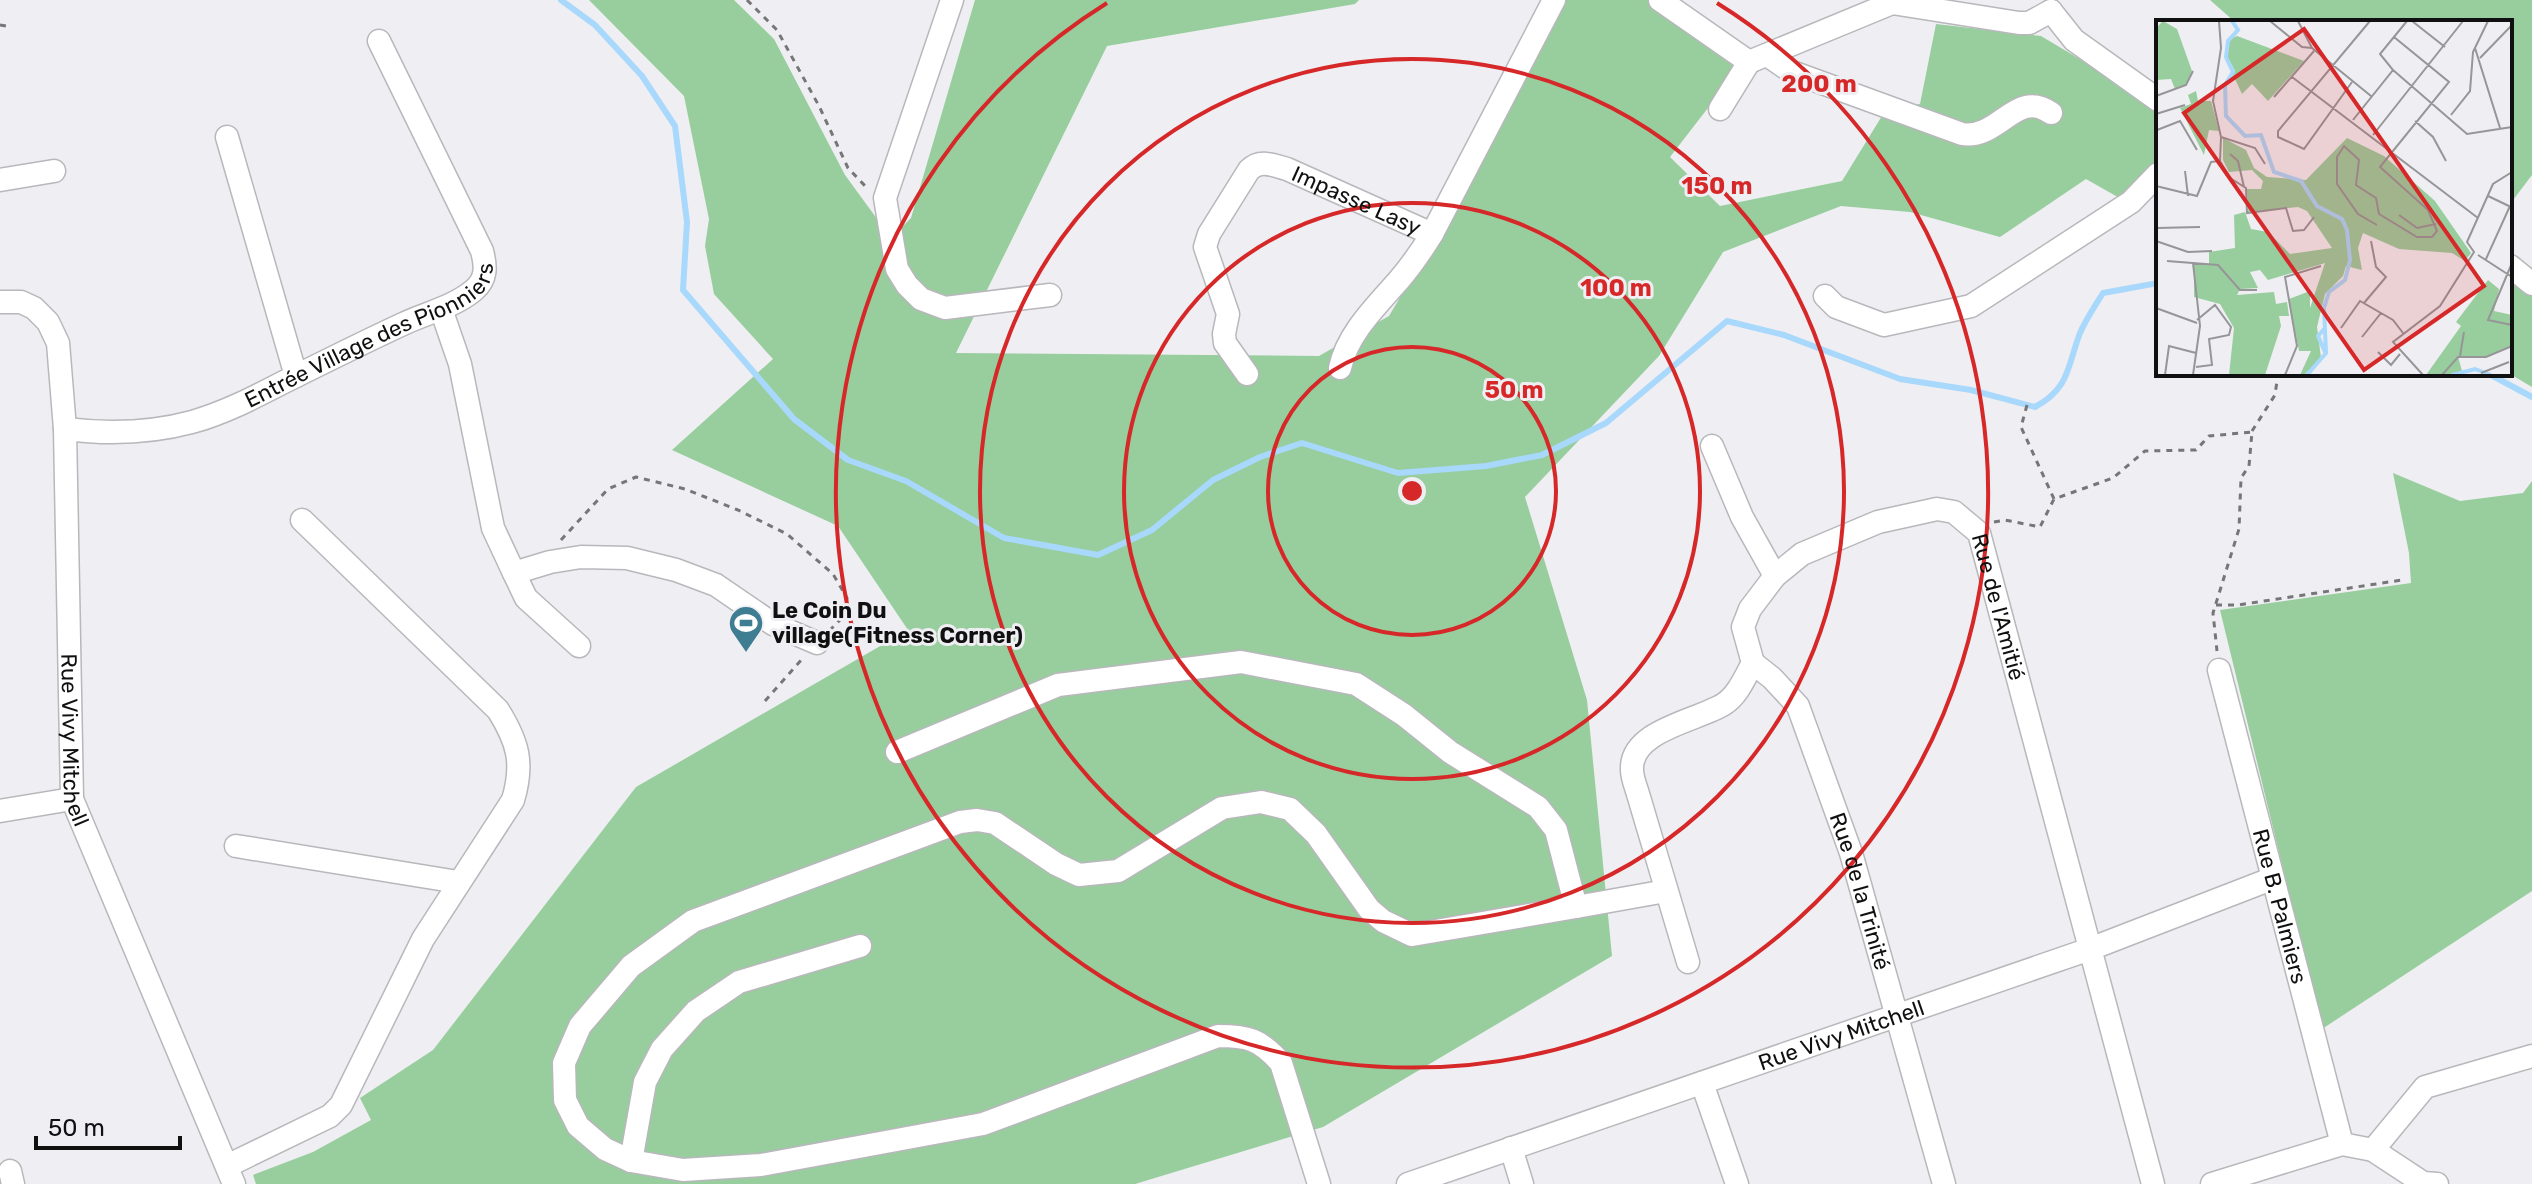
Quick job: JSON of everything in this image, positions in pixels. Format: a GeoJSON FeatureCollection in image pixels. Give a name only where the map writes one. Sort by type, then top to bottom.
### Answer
{"type":"FeatureCollection","features":[{"type":"Feature","properties":{"kind":"street"},"geometry":{"type":"LineString","coordinates":[[952,0],[885,198],[897,269],[921,299],[945,308],[1050,295]]}},
{"type":"Feature","properties":{"kind":"street","name":"Impasse Lasy"},"geometry":{"type":"LineString","coordinates":[[1247,374],[1225,343],[1228,314],[1210,265],[1205,241],[1255,164],[1287,169],[1432,234],[1554,0]]}},
{"type":"Feature","properties":{"kind":"street"},"geometry":{"type":"LineString","coordinates":[[1660,0],[1758,58],[1962,134],[1973,136],[1987,132],[2015,111],[2029,105],[2043,107],[2051,113]]}},
{"type":"Feature","properties":{"kind":"street"},"geometry":{"type":"LineString","coordinates":[[1720,109],[1758,58],[1892,3],[2019,23],[2029,23],[2054,6],[2074,40],[2156,99]]}},
{"type":"Feature","properties":{"kind":"street","name":"Entrée Village des Pionniers"},"geometry":{"type":"LineString","coordinates":[[65,429],[98,433],[154,429],[192,422],[231,408],[406,322],[441,309],[474,290],[484,278],[486,265],[482,251],[379,41]]}},
{"type":"Feature","properties":{"kind":"street"},"geometry":{"type":"LineString","coordinates":[[227,137],[296,376]]}},
{"type":"Feature","properties":{"kind":"street"},"geometry":{"type":"LineString","coordinates":[[0,180],[54,171]]}},
{"type":"Feature","properties":{"kind":"street"},"geometry":{"type":"LineString","coordinates":[[1825,296],[1836,307],[1884,325],[1971,306],[2131,202],[2156,176]]}},
{"type":"Feature","properties":{"kind":"street"},"geometry":{"type":"LineString","coordinates":[[1340,368],[1344,351],[1432,234]]}},
{"type":"Feature","properties":{"kind":"street"},"geometry":{"type":"LineString","coordinates":[[2512,268],[2532,284]]}},
{"type":"Feature","properties":{"kind":"street","name":"Rue Vivy Mitchell"},"geometry":{"type":"LineString","coordinates":[[0,302],[21,302],[34,308],[48,322],[58,343],[65,429],[72,799],[230,1175]]}},
{"type":"Feature","properties":{"kind":"street"},"geometry":{"type":"LineString","coordinates":[[441,309],[460,364],[493,528],[526,598],[579,646]]}},
{"type":"Feature","properties":{"kind":"street"},"geometry":{"type":"LineString","coordinates":[[1712,446],[1742,517],[1775,576]]}},
{"type":"Feature","properties":{"kind":"street","name":"Rue de l'Amitié"},"geometry":{"type":"LineString","coordinates":[[1753,663],[1743,627],[1750,609],[1775,576],[1802,554],[1866,527],[1937,509],[1954,512],[1979,533],[2153,1184]]}},
{"type":"Feature","properties":{"kind":"street"},"geometry":{"type":"LineString","coordinates":[[230,1175],[330,1116],[341,1105],[423,939],[513,800],[519,780],[518,754],[511,731],[498,710],[302,520]]}},
{"type":"Feature","properties":{"kind":"street"},"geometry":{"type":"LineString","coordinates":[[514,573],[581,557],[627,558],[676,570],[716,585],[773,624],[817,643]]}},
{"type":"Feature","properties":{"kind":"street"},"geometry":{"type":"LineString","coordinates":[[897,752],[1058,685],[1241,662],[1356,684],[1404,715],[1450,752],[1538,807],[1556,830],[1576,907]]}},
{"type":"Feature","properties":{"kind":"street"},"geometry":{"type":"LineString","coordinates":[[1688,962],[1632,770],[1634,752],[1648,738],[1725,703],[1738,689],[1753,663]]}},
{"type":"Feature","properties":{"kind":"street","name":"Rue de la Trinité"},"geometry":{"type":"LineString","coordinates":[[1753,663],[1786,691],[1798,706],[1851,853],[1944,1184]]}},
{"type":"Feature","properties":{"kind":"street","name":"Rue B. Palmiers"},"geometry":{"type":"LineString","coordinates":[[2219,670],[2342,1144]]}},
{"type":"Feature","properties":{"kind":"street"},"geometry":{"type":"LineString","coordinates":[[0,811],[72,799]]}},
{"type":"Feature","properties":{"kind":"street"},"geometry":{"type":"LineString","coordinates":[[1319,1184],[1281,1063],[1267,1048],[1245,1036],[1218,1036],[983,1124],[761,1165],[683,1170],[631,1161],[605,1149],[578,1126],[565,1100],[564,1063],[580,1026],[631,966],[693,921],[960,822],[977,820],[995,823],[1056,864],[1079,875],[1118,871],[1222,808],[1261,802],[1290,809],[1316,834],[1369,909],[1383,921],[1412,935],[1666,891]]}},
{"type":"Feature","properties":{"kind":"street"},"geometry":{"type":"LineString","coordinates":[[236,846],[458,882]]}},
{"type":"Feature","properties":{"kind":"street","name":"Rue Vivy Mitchell"},"geometry":{"type":"LineString","coordinates":[[1408,1184],[2090,949],[2271,879]]}},
{"type":"Feature","properties":{"kind":"street"},"geometry":{"type":"LineString","coordinates":[[631,1161],[645,1082],[662,1049],[696,1011],[739,982],[860,946]]}},
{"type":"Feature","properties":{"kind":"street"},"geometry":{"type":"LineString","coordinates":[[2373,1150],[2425,1087],[2532,1056]]}},
{"type":"Feature","properties":{"kind":"street"},"geometry":{"type":"LineString","coordinates":[[1702,1083],[1737,1184]]}},
{"type":"Feature","properties":{"kind":"street"},"geometry":{"type":"LineString","coordinates":[[2212,1184],[2342,1144],[2373,1150],[2423,1183],[2437,1184]]}},
{"type":"Feature","properties":{"kind":"street"},"geometry":{"type":"LineString","coordinates":[[1511,1148],[1522,1184]]}},
{"type":"Feature","properties":{"kind":"path"},"geometry":{"type":"LineString","coordinates":[[747,0],[777,30],[819,106],[848,168],[859,182],[885,198]]}},
{"type":"Feature","properties":{"kind":"path"},"geometry":{"type":"LineString","coordinates":[[2219,670],[2213,613],[2239,529],[2241,478],[2249,466],[2252,432],[2275,395],[2278,376]]}},
{"type":"Feature","properties":{"kind":"path"},"geometry":{"type":"LineString","coordinates":[[2027,405],[2021,427],[2054,499]]}},
{"type":"Feature","properties":{"kind":"path"},"geometry":{"type":"LineString","coordinates":[[1979,533],[1987,523],[2005,520],[2040,527],[2054,499],[2113,478],[2145,451],[2196,450],[2209,436],[2252,432]]}},
{"type":"Feature","properties":{"kind":"path"},"geometry":{"type":"LineString","coordinates":[[541,565],[608,489],[636,477],[685,489],[787,534],[833,574],[847,598],[845,615],[765,701]]}},
{"type":"Feature","properties":{"kind":"path"},"geometry":{"type":"LineString","coordinates":[[2216,605],[2238,605],[2402,580]]}},
{"type":"Feature","properties":{"kind":"green space"},"geometry":{"type":"Polygon","coordinates":[[[589,0],[734,0],[774,39],[845,175],[891,238],[911,218],[975,0],[1359,0],[1355,4],[1107,46],[956,353],[1319,356],[1389,316],[1474,173],[1565,0],[1650,0],[1742,64],[1670,157],[1720,206],[1842,181],[1885,111],[1920,104],[1936,24],[2041,36],[2156,105],[2156,168],[2123,200],[2086,179],[2000,237],[1910,212],[1841,206],[1723,252],[1659,356],[1525,497],[1587,700],[1612,956],[1323,1127],[1135,1184],[256,1184],[253,1175],[313,1152],[371,1120],[360,1098],[433,1050],[636,787],[908,630],[838,526],[672,450],[773,359],[714,294],[705,246],[709,219],[684,96],[589,0]]]}},
{"type":"Feature","properties":{"kind":"green space"},"geometry":{"type":"Polygon","coordinates":[[[2210,0],[2532,0],[2532,175],[2512,201],[2512,20],[2233,20],[2210,0]]]}},
{"type":"Feature","properties":{"kind":"green space"},"geometry":{"type":"Polygon","coordinates":[[[2512,277],[2532,292],[2532,387],[2512,375],[2512,277]]]}},
{"type":"Feature","properties":{"kind":"green space"},"geometry":{"type":"Polygon","coordinates":[[[2393,473],[2460,501],[2523,493],[2532,481],[2532,891],[2322,1029],[2220,610],[2411,583],[2409,553],[2393,473]]]}},
{"type":"Feature","properties":{"kind":"waterway"},"geometry":{"type":"LineString","coordinates":[[561,0],[595,25],[642,76],[675,126],[687,222],[683,290],[794,419],[848,460],[906,481],[1004,538],[1098,555],[1152,530],[1213,480],[1260,457],[1302,443],[1398,473],[1486,466],[1542,455],[1606,423],[1727,321],[1784,335],[1900,379],[1971,390],[2035,407],[2055,392],[2066,376],[2082,328],[2103,293],[2156,283]]}},
{"type":"Feature","properties":{"kind":"waterway"},"geometry":{"type":"LineString","coordinates":[[2493,376],[2532,397]]}},
{"type":"Feature","properties":{"kind":"place","name":"Le Coin Du village(Fitness Corner)"},"geometry":{"type":"Point","coordinates":[746,654]}}]}
